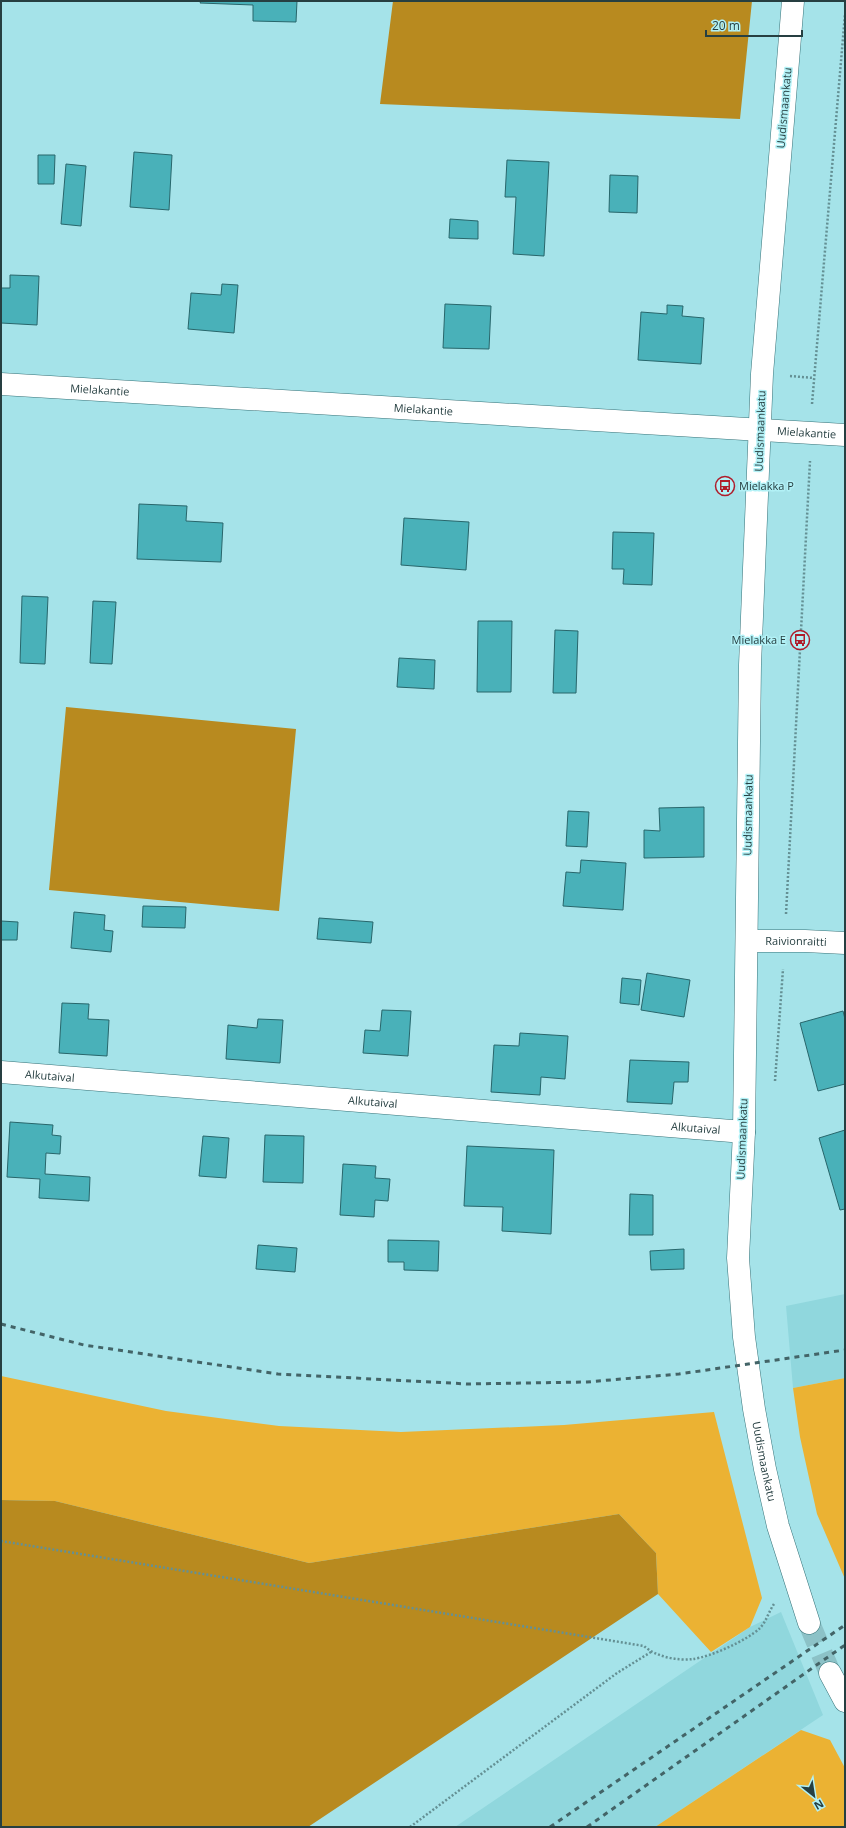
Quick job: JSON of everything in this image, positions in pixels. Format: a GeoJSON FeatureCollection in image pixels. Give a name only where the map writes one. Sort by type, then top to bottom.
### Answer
{"type":"FeatureCollection","features":[{"type":"Feature","properties":{"kind":"street","name":"Uudismaankatu"},"geometry":{"type":"LineString","coordinates":[[793,1],[763,366],[760,430],[750,664],[744,1132],[738,1258],[744,1337],[754,1409],[765,1470],[778,1526],[809,1623]]}},
{"type":"Feature","properties":{"kind":"street","name":"Mielakantie"},"geometry":{"type":"LineString","coordinates":[[1,384],[845,435]]}},
{"type":"Feature","properties":{"kind":"street","name":"Raivionraitti"},"geometry":{"type":"LineString","coordinates":[[747,941],[845,943]]}},
{"type":"Feature","properties":{"kind":"street","name":"Alkutaival"},"geometry":{"type":"LineString","coordinates":[[1,1072],[744,1132]]}},
{"type":"Feature","properties":{"kind":"street"},"geometry":{"type":"LineString","coordinates":[[830,1673],[845,1702]]}},
{"type":"Feature","properties":{"kind":"path"},"geometry":{"type":"LineString","coordinates":[[812,409],[845,14]]}},
{"type":"Feature","properties":{"kind":"path"},"geometry":{"type":"LineString","coordinates":[[774,1087],[785,941],[810,455]]}},
{"type":"Feature","properties":{"kind":"path"},"geometry":{"type":"LineString","coordinates":[[1,1541],[644,1646],[651,1652],[670,1658],[694,1659],[732,1646],[760,1628],[776,1601],[795,1581]]}},
{"type":"Feature","properties":{"kind":"path"},"geometry":{"type":"LineString","coordinates":[[410,1827],[617,1673],[651,1652]]}},
{"type":"Feature","properties":{"kind":"shaded area"},"geometry":{"type":"Polygon","coordinates":[[[393,1],[752,1],[740,119],[380,104],[393,1]]]}},
{"type":"Feature","properties":{"kind":"shaded area"},"geometry":{"type":"Polygon","coordinates":[[[66,707],[296,729],[279,911],[49,890],[66,707]]]}},
{"type":"Feature","properties":{"kind":"shaded area"},"geometry":{"type":"Polygon","coordinates":[[[845,1294],[845,1378],[793,1388],[786,1306],[845,1294]]]}},
{"type":"Feature","properties":{"kind":"shaded area"},"geometry":{"type":"Polygon","coordinates":[[[1,1376],[166,1411],[279,1426],[401,1432],[564,1425],[714,1412],[762,1598],[750,1627],[711,1652],[658,1594],[656,1553],[619,1514],[309,1563],[55,1501],[1,1500],[1,1376]]]}},
{"type":"Feature","properties":{"kind":"shaded area"},"geometry":{"type":"Polygon","coordinates":[[[845,1378],[845,1579],[817,1514],[800,1437],[793,1388],[845,1378]]]}},
{"type":"Feature","properties":{"kind":"shaded area"},"geometry":{"type":"Polygon","coordinates":[[[1,1500],[55,1501],[309,1563],[619,1514],[656,1553],[658,1594],[308,1827],[1,1827],[1,1500]]]}},
{"type":"Feature","properties":{"kind":"shaded area"},"geometry":{"type":"Polygon","coordinates":[[[781,1612],[823,1715],[655,1827],[455,1827],[750,1627],[781,1612]]]}},
{"type":"Feature","properties":{"kind":"shaded area"},"geometry":{"type":"Polygon","coordinates":[[[801,1730],[830,1740],[845,1768],[845,1827],[655,1827],[801,1730]]]}},
{"type":"Feature","properties":{"kind":"building"},"geometry":{"type":"Polygon","coordinates":[[[201,1],[297,1],[296,22],[253,21],[253,5],[200,3],[201,1]]]}},
{"type":"Feature","properties":{"kind":"building"},"geometry":{"type":"Polygon","coordinates":[[[134,152],[172,155],[169,210],[130,207],[134,152]]]}},
{"type":"Feature","properties":{"kind":"building"},"geometry":{"type":"Polygon","coordinates":[[[38,155],[55,155],[54,184],[38,184],[38,155]]]}},
{"type":"Feature","properties":{"kind":"building"},"geometry":{"type":"Polygon","coordinates":[[[507,160],[549,162],[544,256],[513,254],[516,197],[505,197],[507,160]]]}},
{"type":"Feature","properties":{"kind":"building"},"geometry":{"type":"Polygon","coordinates":[[[66,164],[86,166],[81,226],[61,224],[66,164]]]}},
{"type":"Feature","properties":{"kind":"building"},"geometry":{"type":"Polygon","coordinates":[[[610,175],[638,176],[637,213],[609,212],[610,175]]]}},
{"type":"Feature","properties":{"kind":"building"},"geometry":{"type":"Polygon","coordinates":[[[450,219],[478,221],[478,239],[449,238],[450,219]]]}},
{"type":"Feature","properties":{"kind":"building"},"geometry":{"type":"Polygon","coordinates":[[[10,275],[39,276],[37,325],[1,323],[1,288],[10,288],[10,275]]]}},
{"type":"Feature","properties":{"kind":"building"},"geometry":{"type":"Polygon","coordinates":[[[222,284],[238,285],[234,333],[188,329],[191,293],[221,295],[222,284]]]}},
{"type":"Feature","properties":{"kind":"building"},"geometry":{"type":"Polygon","coordinates":[[[445,304],[491,306],[489,349],[443,348],[445,304]]]}},
{"type":"Feature","properties":{"kind":"building"},"geometry":{"type":"Polygon","coordinates":[[[667,305],[683,306],[682,316],[704,318],[701,364],[638,360],[641,312],[667,314],[667,305]]]}},
{"type":"Feature","properties":{"kind":"building"},"geometry":{"type":"Polygon","coordinates":[[[139,504],[187,506],[186,521],[223,523],[221,562],[137,559],[139,504]]]}},
{"type":"Feature","properties":{"kind":"building"},"geometry":{"type":"Polygon","coordinates":[[[404,518],[469,522],[466,570],[401,565],[404,518]]]}},
{"type":"Feature","properties":{"kind":"building"},"geometry":{"type":"Polygon","coordinates":[[[613,532],[654,533],[652,585],[623,584],[624,569],[612,569],[613,532]]]}},
{"type":"Feature","properties":{"kind":"building"},"geometry":{"type":"Polygon","coordinates":[[[22,596],[48,597],[45,664],[20,663],[22,596]]]}},
{"type":"Feature","properties":{"kind":"building"},"geometry":{"type":"Polygon","coordinates":[[[93,601],[116,602],[112,664],[90,663],[93,601]]]}},
{"type":"Feature","properties":{"kind":"building"},"geometry":{"type":"Polygon","coordinates":[[[478,621],[512,621],[511,692],[477,692],[478,621]]]}},
{"type":"Feature","properties":{"kind":"building"},"geometry":{"type":"Polygon","coordinates":[[[555,630],[578,631],[576,693],[553,693],[555,630]]]}},
{"type":"Feature","properties":{"kind":"building"},"geometry":{"type":"Polygon","coordinates":[[[399,658],[435,660],[434,689],[397,687],[399,658]]]}},
{"type":"Feature","properties":{"kind":"building"},"geometry":{"type":"Polygon","coordinates":[[[704,807],[704,857],[644,858],[644,830],[660,831],[659,808],[704,807]]]}},
{"type":"Feature","properties":{"kind":"building"},"geometry":{"type":"Polygon","coordinates":[[[568,811],[589,812],[587,847],[566,846],[568,811]]]}},
{"type":"Feature","properties":{"kind":"building"},"geometry":{"type":"Polygon","coordinates":[[[581,860],[626,863],[623,910],[563,906],[566,872],[580,873],[581,860]]]}},
{"type":"Feature","properties":{"kind":"building"},"geometry":{"type":"Polygon","coordinates":[[[143,906],[186,907],[185,928],[142,927],[143,906]]]}},
{"type":"Feature","properties":{"kind":"building"},"geometry":{"type":"Polygon","coordinates":[[[74,912],[105,915],[104,930],[113,931],[111,952],[71,948],[74,912]]]}},
{"type":"Feature","properties":{"kind":"building"},"geometry":{"type":"Polygon","coordinates":[[[319,918],[373,922],[371,943],[317,939],[319,918]]]}},
{"type":"Feature","properties":{"kind":"building"},"geometry":{"type":"Polygon","coordinates":[[[1,921],[18,922],[17,940],[1,940],[1,921]]]}},
{"type":"Feature","properties":{"kind":"building"},"geometry":{"type":"Polygon","coordinates":[[[647,973],[690,980],[684,1017],[641,1010],[647,973]]]}},
{"type":"Feature","properties":{"kind":"building"},"geometry":{"type":"Polygon","coordinates":[[[622,978],[641,980],[639,1005],[620,1003],[622,978]]]}},
{"type":"Feature","properties":{"kind":"building"},"geometry":{"type":"Polygon","coordinates":[[[62,1003],[89,1004],[88,1019],[109,1020],[107,1056],[59,1053],[62,1003]]]}},
{"type":"Feature","properties":{"kind":"building"},"geometry":{"type":"Polygon","coordinates":[[[382,1010],[411,1011],[408,1056],[363,1053],[365,1030],[380,1031],[382,1010]]]}},
{"type":"Feature","properties":{"kind":"building"},"geometry":{"type":"Polygon","coordinates":[[[843,1011],[845,1019],[845,1084],[818,1091],[800,1023],[843,1011]]]}},
{"type":"Feature","properties":{"kind":"building"},"geometry":{"type":"Polygon","coordinates":[[[258,1019],[283,1020],[280,1063],[226,1059],[228,1025],[257,1028],[258,1019]]]}},
{"type":"Feature","properties":{"kind":"building"},"geometry":{"type":"Polygon","coordinates":[[[520,1033],[568,1036],[565,1079],[541,1077],[540,1095],[491,1092],[494,1045],[519,1046],[520,1033]]]}},
{"type":"Feature","properties":{"kind":"building"},"geometry":{"type":"Polygon","coordinates":[[[630,1060],[689,1062],[688,1082],[674,1082],[672,1104],[627,1102],[630,1060]]]}},
{"type":"Feature","properties":{"kind":"building"},"geometry":{"type":"Polygon","coordinates":[[[10,1122],[53,1125],[52,1135],[61,1136],[60,1154],[46,1153],[45,1174],[90,1177],[89,1201],[39,1198],[40,1179],[7,1177],[10,1122]]]}},
{"type":"Feature","properties":{"kind":"building"},"geometry":{"type":"Polygon","coordinates":[[[845,1130],[845,1209],[840,1210],[819,1138],[845,1130]]]}},
{"type":"Feature","properties":{"kind":"building"},"geometry":{"type":"Polygon","coordinates":[[[265,1135],[304,1136],[303,1183],[263,1182],[265,1135]]]}},
{"type":"Feature","properties":{"kind":"building"},"geometry":{"type":"Polygon","coordinates":[[[203,1136],[229,1138],[226,1178],[199,1176],[203,1136]]]}},
{"type":"Feature","properties":{"kind":"building"},"geometry":{"type":"Polygon","coordinates":[[[467,1146],[554,1150],[551,1234],[502,1231],[503,1207],[464,1206],[467,1146]]]}},
{"type":"Feature","properties":{"kind":"building"},"geometry":{"type":"Polygon","coordinates":[[[343,1164],[376,1166],[375,1178],[390,1179],[388,1201],[375,1200],[374,1217],[340,1215],[343,1164]]]}},
{"type":"Feature","properties":{"kind":"building"},"geometry":{"type":"Polygon","coordinates":[[[630,1194],[653,1195],[653,1235],[629,1235],[630,1194]]]}},
{"type":"Feature","properties":{"kind":"building"},"geometry":{"type":"Polygon","coordinates":[[[388,1240],[439,1241],[438,1271],[404,1270],[404,1262],[388,1262],[388,1240]]]}},
{"type":"Feature","properties":{"kind":"building"},"geometry":{"type":"Polygon","coordinates":[[[258,1245],[297,1248],[295,1272],[256,1269],[258,1245]]]}},
{"type":"Feature","properties":{"kind":"building"},"geometry":{"type":"Polygon","coordinates":[[[684,1249],[684,1269],[651,1270],[650,1251],[684,1249]]]}},
{"type":"Feature","properties":{"kind":"tunnel"},"geometry":{"type":"LineString","coordinates":[[809,1623],[830,1673]]}},
{"type":"Feature","properties":{"kind":"railway"},"geometry":{"type":"LineString","coordinates":[[1,1324],[84,1345],[278,1374],[468,1384],[587,1382],[679,1374],[845,1350]]}},
{"type":"Feature","properties":{"kind":"railway"},"geometry":{"type":"LineString","coordinates":[[550,1827],[845,1625]]}},
{"type":"Feature","properties":{"kind":"railway"},"geometry":{"type":"LineString","coordinates":[[587,1827],[845,1645]]}},
{"type":"Feature","properties":{"kind":"place","name":"Mielakka P"},"geometry":{"type":"Point","coordinates":[725,486]}},
{"type":"Feature","properties":{"kind":"place","name":"Mielakka E"},"geometry":{"type":"Point","coordinates":[800,640]}}]}
